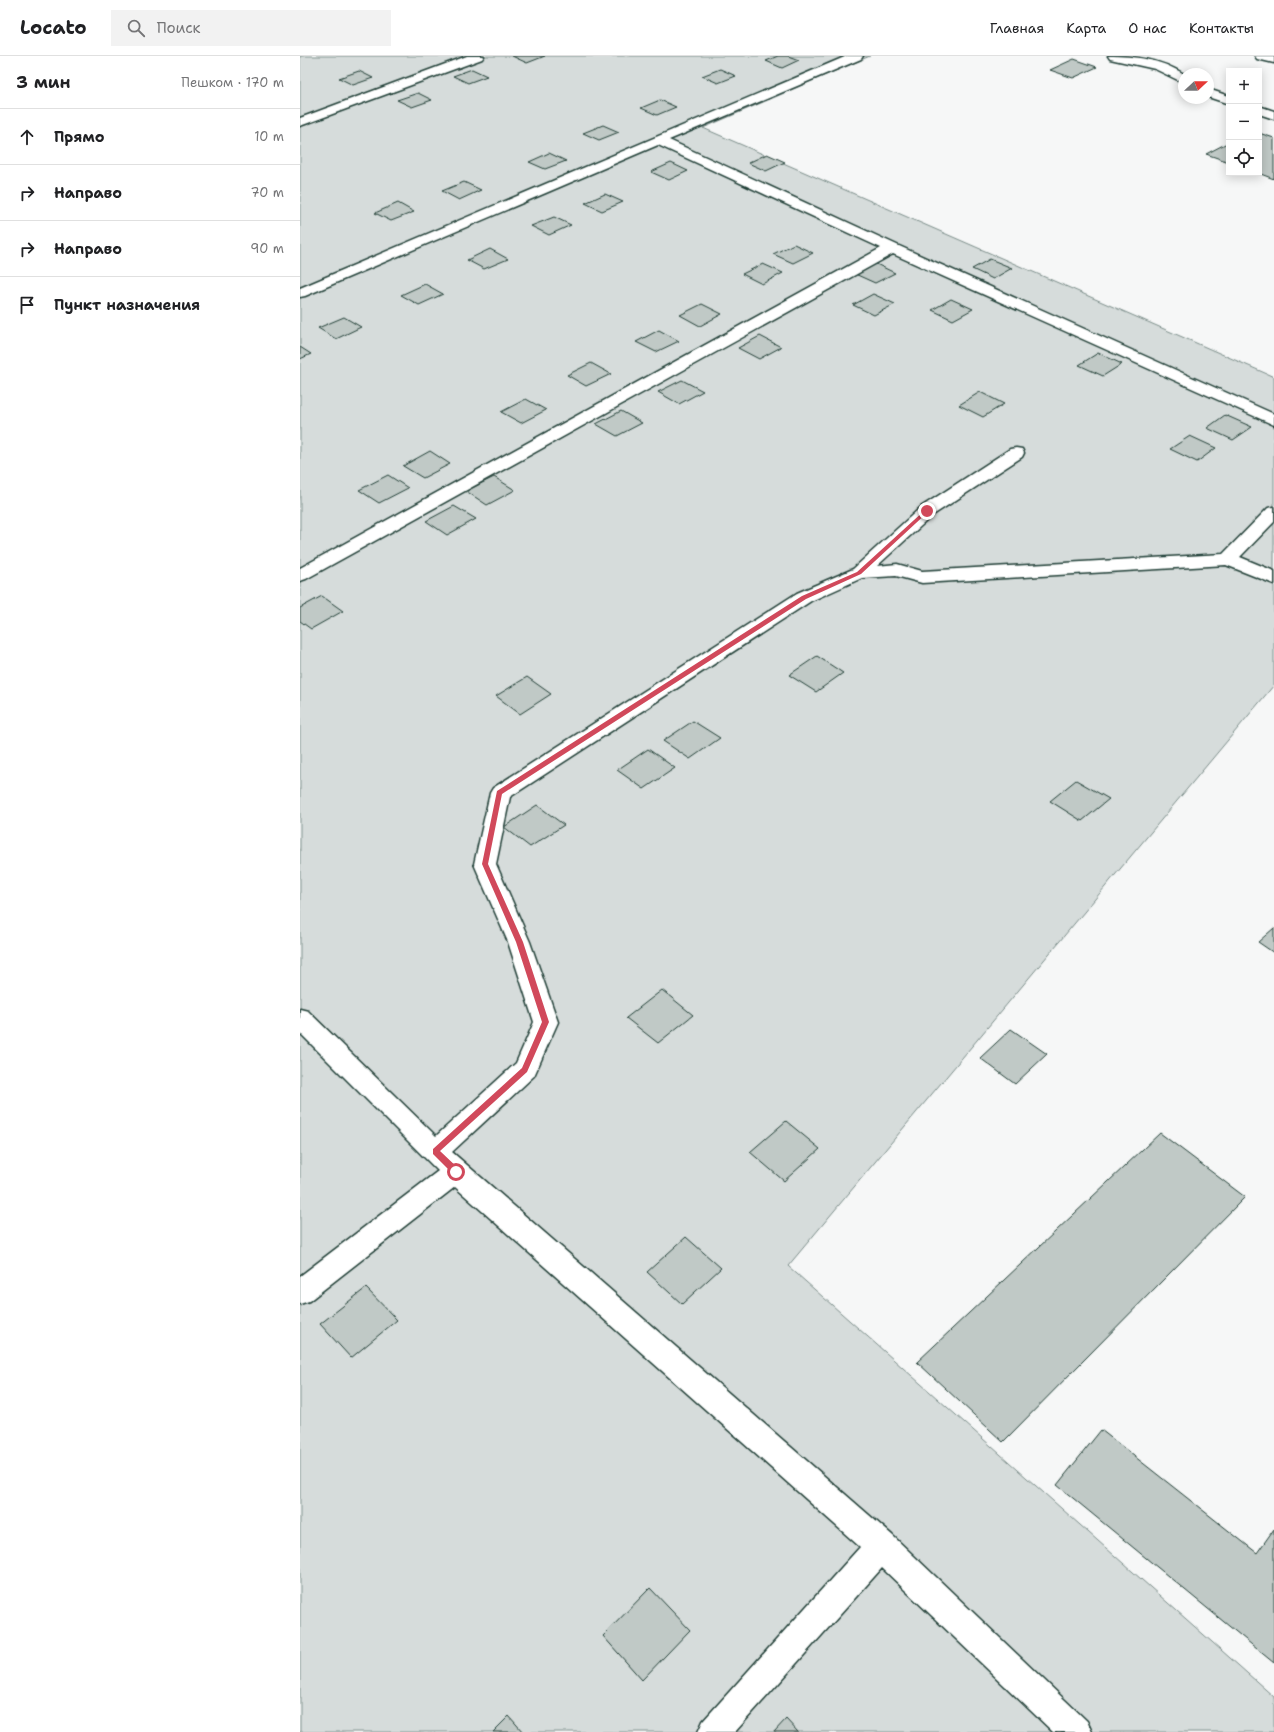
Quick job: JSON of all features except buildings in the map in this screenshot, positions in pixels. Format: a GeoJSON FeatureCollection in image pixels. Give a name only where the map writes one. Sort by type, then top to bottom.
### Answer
{"type":"FeatureCollection","features":[{"type":"Feature","properties":{"kind":"street"},"geometry":{"type":"LineString","coordinates":[[300,122],[478,56]]}},
{"type":"Feature","properties":{"kind":"street"},"geometry":{"type":"LineString","coordinates":[[300,294],[857,56]]}},
{"type":"Feature","properties":{"kind":"street"},"geometry":{"type":"LineString","coordinates":[[1114,56],[1139,61],[1174,72],[1178,75]]}},
{"type":"Feature","properties":{"kind":"street"},"geometry":{"type":"LineString","coordinates":[[1261,56],[1274,59]]}},
{"type":"Feature","properties":{"kind":"street"},"geometry":{"type":"LineString","coordinates":[[1214,95],[1226,99]]}},
{"type":"Feature","properties":{"kind":"street"},"geometry":{"type":"LineString","coordinates":[[1262,111],[1274,115]]}},
{"type":"Feature","properties":{"kind":"street"},"geometry":{"type":"LineString","coordinates":[[660,141],[892,248],[1274,420]]}},
{"type":"Feature","properties":{"kind":"street"},"geometry":{"type":"LineString","coordinates":[[300,575],[892,248]]}},
{"type":"Feature","properties":{"kind":"street"},"geometry":{"type":"LineString","coordinates":[[436,1151],[525,1070],[546,1022],[519,942],[485,864],[500,793],[804,598],[859,573],[927,511],[1016,453]]}},
{"type":"Feature","properties":{"kind":"street"},"geometry":{"type":"LineString","coordinates":[[1228,559],[1274,512]]}},
{"type":"Feature","properties":{"kind":"street"},"geometry":{"type":"LineString","coordinates":[[859,573],[897,570],[922,577],[1228,559],[1274,578]]}},
{"type":"Feature","properties":{"kind":"street"},"geometry":{"type":"LineString","coordinates":[[300,1018],[456,1172],[881,1546],[1076,1732]]}},
{"type":"Feature","properties":{"kind":"street"},"geometry":{"type":"LineString","coordinates":[[300,1292],[456,1172]]}},
{"type":"Feature","properties":{"kind":"street"},"geometry":{"type":"LineString","coordinates":[[714,1732],[881,1546]]}},
{"type":"Feature","properties":{"kind":"shaded area"},"geometry":{"type":"Polygon","coordinates":[[[300,56],[870,56],[703,128],[1274,377],[1274,685],[788,1266],[1274,1697],[1274,1732],[300,1732],[300,56]]]}},
{"type":"Feature","properties":{"kind":"route"},"geometry":{"type":"LineString","coordinates":[[456,1172],[436,1151],[525,1070],[546,1022],[519,942],[485,864],[500,793],[804,598],[859,573],[927,511]]}}]}
